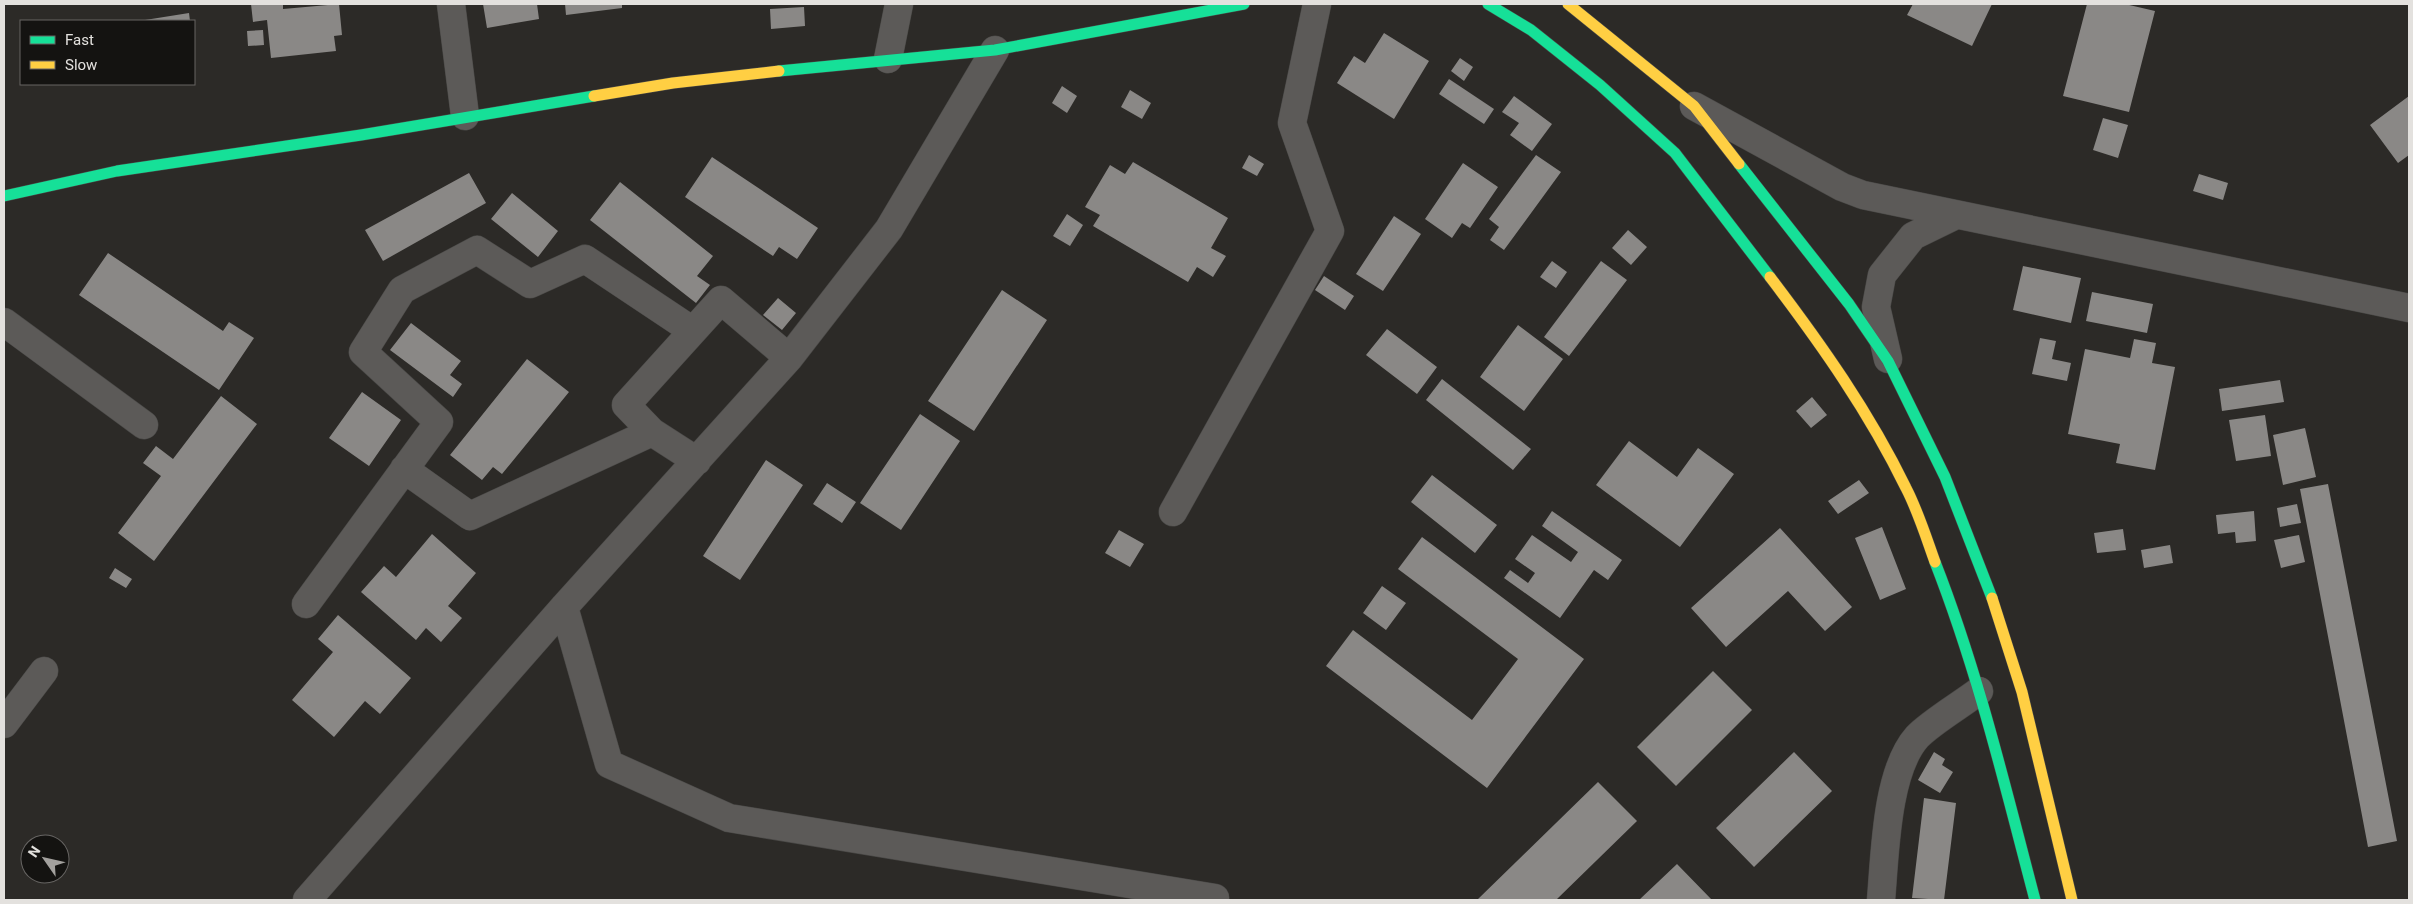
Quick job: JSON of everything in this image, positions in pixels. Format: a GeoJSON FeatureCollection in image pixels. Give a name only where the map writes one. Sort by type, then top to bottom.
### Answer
{"type":"FeatureCollection","features":[{"type":"Feature","properties":{"kind":"main road"},"geometry":{"type":"LineString","coordinates":[[4,196],[117,171],[361,135],[465,116],[673,83],[888,59],[995,50],[1244,4]]}},
{"type":"Feature","properties":{"kind":"main road"},"geometry":{"type":"LineString","coordinates":[[1488,4],[1531,30],[1600,84],[1675,154],[1806,324],[1862,406],[1907,488],[1949,597],[1978,691],[2035,900]]}},
{"type":"Feature","properties":{"kind":"main road"},"geometry":{"type":"LineString","coordinates":[[1568,4],[1694,106],[1849,304],[1888,361],[1946,477],[1986,579],[2022,692],[2072,900]]}},
{"type":"Feature","properties":{"kind":"street"},"geometry":{"type":"LineString","coordinates":[[451,4],[465,116]]}},
{"type":"Feature","properties":{"kind":"street"},"geometry":{"type":"LineString","coordinates":[[888,59],[899,4]]}},
{"type":"Feature","properties":{"kind":"street"},"geometry":{"type":"LineString","coordinates":[[1173,512],[1330,231],[1292,123],[1317,4]]}},
{"type":"Feature","properties":{"kind":"street"},"geometry":{"type":"LineString","coordinates":[[306,900],[564,607],[789,358],[889,229],[995,50]]}},
{"type":"Feature","properties":{"kind":"street"},"geometry":{"type":"LineString","coordinates":[[1694,106],[1842,187],[1863,195],[2409,308]]}},
{"type":"Feature","properties":{"kind":"street"},"geometry":{"type":"LineString","coordinates":[[1888,361],[1876,307],[1882,275],[1912,236],[1956,215]]}},
{"type":"Feature","properties":{"kind":"street"},"geometry":{"type":"LineString","coordinates":[[306,604],[439,422],[363,352],[402,290],[477,250],[530,284],[585,259],[693,332]]}},
{"type":"Feature","properties":{"kind":"street"},"geometry":{"type":"LineString","coordinates":[[697,461],[652,432],[626,405],[721,300],[789,358]]}},
{"type":"Feature","properties":{"kind":"street"},"geometry":{"type":"LineString","coordinates":[[4,322],[144,425]]}},
{"type":"Feature","properties":{"kind":"street"},"geometry":{"type":"LineString","coordinates":[[404,469],[470,516],[652,432]]}},
{"type":"Feature","properties":{"kind":"street"},"geometry":{"type":"LineString","coordinates":[[564,607],[609,764],[617,768],[729,818],[1215,898]]}},
{"type":"Feature","properties":{"kind":"street"},"geometry":{"type":"LineString","coordinates":[[4,724],[44,670]]}},
{"type":"Feature","properties":{"kind":"street"},"geometry":{"type":"LineString","coordinates":[[1881,900],[1888,821],[1898,770],[1917,738],[1978,691]]}},
{"type":"Feature","properties":{"kind":"building"},"geometry":{"type":"Polygon","coordinates":[[[251,4],[283,4],[283,9],[339,4],[342,35],[334,36],[336,51],[271,58],[267,20],[253,22],[251,4]]]}},
{"type":"Feature","properties":{"kind":"building"},"geometry":{"type":"Polygon","coordinates":[[[483,4],[537,4],[539,19],[487,28],[483,4]]]}},
{"type":"Feature","properties":{"kind":"building"},"geometry":{"type":"Polygon","coordinates":[[[565,4],[622,4],[622,8],[566,15],[565,4]]]}},
{"type":"Feature","properties":{"kind":"building"},"geometry":{"type":"Polygon","coordinates":[[[1913,4],[1992,4],[1972,46],[1907,15],[1913,4]]]}},
{"type":"Feature","properties":{"kind":"building"},"geometry":{"type":"Polygon","coordinates":[[[2087,4],[2125,4],[2155,11],[2129,112],[2063,96],[2087,4]]]}},
{"type":"Feature","properties":{"kind":"building"},"geometry":{"type":"Polygon","coordinates":[[[804,7],[805,26],[771,29],[770,9],[804,7]]]}},
{"type":"Feature","properties":{"kind":"building"},"geometry":{"type":"Polygon","coordinates":[[[189,13],[190,20],[145,20],[189,13]]]}},
{"type":"Feature","properties":{"kind":"building"},"geometry":{"type":"Polygon","coordinates":[[[263,30],[264,45],[248,46],[247,31],[263,30]]]}},
{"type":"Feature","properties":{"kind":"building"},"geometry":{"type":"Polygon","coordinates":[[[1384,33],[1429,61],[1394,119],[1337,83],[1354,56],[1365,63],[1384,33]]]}},
{"type":"Feature","properties":{"kind":"building"},"geometry":{"type":"Polygon","coordinates":[[[1460,58],[1473,67],[1464,81],[1451,71],[1460,58]]]}},
{"type":"Feature","properties":{"kind":"building"},"geometry":{"type":"Polygon","coordinates":[[[1449,79],[1494,109],[1484,124],[1439,94],[1449,79]]]}},
{"type":"Feature","properties":{"kind":"building"},"geometry":{"type":"Polygon","coordinates":[[[1062,86],[1077,96],[1067,113],[1052,103],[1062,86]]]}},
{"type":"Feature","properties":{"kind":"building"},"geometry":{"type":"Polygon","coordinates":[[[1130,90],[1151,103],[1142,119],[1121,107],[1130,90]]]}},
{"type":"Feature","properties":{"kind":"building"},"geometry":{"type":"Polygon","coordinates":[[[1514,96],[1552,124],[1532,151],[1510,135],[1519,123],[1502,112],[1514,96]]]}},
{"type":"Feature","properties":{"kind":"building"},"geometry":{"type":"Polygon","coordinates":[[[2409,96],[2409,155],[2398,163],[2370,125],[2409,96]]]}},
{"type":"Feature","properties":{"kind":"building"},"geometry":{"type":"Polygon","coordinates":[[[2103,118],[2128,125],[2118,158],[2093,150],[2103,118]]]}},
{"type":"Feature","properties":{"kind":"building"},"geometry":{"type":"Polygon","coordinates":[[[1249,155],[1264,164],[1257,176],[1242,168],[1249,155]]]}},
{"type":"Feature","properties":{"kind":"building"},"geometry":{"type":"Polygon","coordinates":[[[1536,155],[1561,172],[1504,250],[1490,240],[1499,227],[1489,219],[1536,155]]]}},
{"type":"Feature","properties":{"kind":"building"},"geometry":{"type":"Polygon","coordinates":[[[712,157],[818,228],[797,259],[779,247],[773,256],[685,197],[712,157]]]}},
{"type":"Feature","properties":{"kind":"building"},"geometry":{"type":"Polygon","coordinates":[[[1133,162],[1228,218],[1211,248],[1226,256],[1213,277],[1197,267],[1188,282],[1093,226],[1100,215],[1085,207],[1110,165],[1125,174],[1133,162]]]}},
{"type":"Feature","properties":{"kind":"building"},"geometry":{"type":"Polygon","coordinates":[[[1463,163],[1498,187],[1470,228],[1462,223],[1452,238],[1425,219],[1463,163]]]}},
{"type":"Feature","properties":{"kind":"building"},"geometry":{"type":"Polygon","coordinates":[[[469,173],[486,203],[383,261],[365,230],[469,173]]]}},
{"type":"Feature","properties":{"kind":"building"},"geometry":{"type":"Polygon","coordinates":[[[2199,174],[2228,183],[2223,200],[2193,191],[2199,174]]]}},
{"type":"Feature","properties":{"kind":"building"},"geometry":{"type":"Polygon","coordinates":[[[620,182],[713,256],[697,276],[710,285],[696,303],[590,220],[620,182]]]}},
{"type":"Feature","properties":{"kind":"building"},"geometry":{"type":"Polygon","coordinates":[[[512,193],[558,231],[538,257],[491,219],[512,193]]]}},
{"type":"Feature","properties":{"kind":"building"},"geometry":{"type":"Polygon","coordinates":[[[1067,214],[1083,225],[1070,246],[1053,236],[1067,214]]]}},
{"type":"Feature","properties":{"kind":"building"},"geometry":{"type":"Polygon","coordinates":[[[1394,216],[1421,234],[1383,291],[1356,274],[1394,216]]]}},
{"type":"Feature","properties":{"kind":"building"},"geometry":{"type":"Polygon","coordinates":[[[1628,230],[1647,247],[1631,265],[1612,248],[1628,230]]]}},
{"type":"Feature","properties":{"kind":"building"},"geometry":{"type":"Polygon","coordinates":[[[108,253],[223,331],[229,322],[254,338],[219,390],[79,295],[108,253]]]}},
{"type":"Feature","properties":{"kind":"building"},"geometry":{"type":"Polygon","coordinates":[[[1552,261],[1567,272],[1556,288],[1540,277],[1552,261]]]}},
{"type":"Feature","properties":{"kind":"building"},"geometry":{"type":"Polygon","coordinates":[[[1601,261],[1627,280],[1569,356],[1544,337],[1601,261]]]}},
{"type":"Feature","properties":{"kind":"building"},"geometry":{"type":"Polygon","coordinates":[[[2023,266],[2081,278],[2071,323],[2013,310],[2023,266]]]}},
{"type":"Feature","properties":{"kind":"building"},"geometry":{"type":"Polygon","coordinates":[[[1324,276],[1354,296],[1345,310],[1315,290],[1324,276]]]}},
{"type":"Feature","properties":{"kind":"building"},"geometry":{"type":"Polygon","coordinates":[[[1002,290],[1047,320],[974,431],[928,401],[1002,290]]]}},
{"type":"Feature","properties":{"kind":"building"},"geometry":{"type":"Polygon","coordinates":[[[2092,292],[2153,304],[2147,333],[2086,321],[2092,292]]]}},
{"type":"Feature","properties":{"kind":"building"},"geometry":{"type":"Polygon","coordinates":[[[778,298],[796,313],[782,330],[763,315],[778,298]]]}},
{"type":"Feature","properties":{"kind":"building"},"geometry":{"type":"Polygon","coordinates":[[[411,323],[461,361],[450,375],[462,384],[453,397],[390,350],[411,323]]]}},
{"type":"Feature","properties":{"kind":"building"},"geometry":{"type":"Polygon","coordinates":[[[1518,325],[1563,359],[1524,411],[1480,377],[1518,325]]]}},
{"type":"Feature","properties":{"kind":"building"},"geometry":{"type":"Polygon","coordinates":[[[1387,329],[1437,367],[1417,394],[1366,355],[1387,329]]]}},
{"type":"Feature","properties":{"kind":"building"},"geometry":{"type":"Polygon","coordinates":[[[2040,338],[2056,341],[2052,359],[2071,363],[2067,381],[2032,374],[2040,338]]]}},
{"type":"Feature","properties":{"kind":"building"},"geometry":{"type":"Polygon","coordinates":[[[2134,339],[2156,343],[2152,363],[2175,367],[2155,470],[2116,463],[2120,444],[2068,434],[2085,349],[2130,358],[2134,339]]]}},
{"type":"Feature","properties":{"kind":"building"},"geometry":{"type":"Polygon","coordinates":[[[527,359],[569,392],[502,474],[493,467],[482,480],[450,455],[527,359]]]}},
{"type":"Feature","properties":{"kind":"building"},"geometry":{"type":"Polygon","coordinates":[[[1442,379],[1531,449],[1513,470],[1426,400],[1442,379]]]}},
{"type":"Feature","properties":{"kind":"building"},"geometry":{"type":"Polygon","coordinates":[[[2280,380],[2284,402],[2222,411],[2219,389],[2280,380]]]}},
{"type":"Feature","properties":{"kind":"building"},"geometry":{"type":"Polygon","coordinates":[[[362,392],[401,420],[369,466],[329,438],[362,392]]]}},
{"type":"Feature","properties":{"kind":"building"},"geometry":{"type":"Polygon","coordinates":[[[221,396],[257,424],[154,561],[118,533],[161,476],[143,463],[156,446],[173,459],[221,396]]]}},
{"type":"Feature","properties":{"kind":"building"},"geometry":{"type":"Polygon","coordinates":[[[1812,397],[1827,415],[1811,428],[1796,411],[1812,397]]]}},
{"type":"Feature","properties":{"kind":"building"},"geometry":{"type":"Polygon","coordinates":[[[920,414],[960,441],[901,530],[860,503],[920,414]]]}},
{"type":"Feature","properties":{"kind":"building"},"geometry":{"type":"Polygon","coordinates":[[[2265,415],[2271,456],[2236,461],[2229,420],[2265,415]]]}},
{"type":"Feature","properties":{"kind":"building"},"geometry":{"type":"Polygon","coordinates":[[[2305,428],[2316,477],[2283,485],[2273,435],[2305,428]]]}},
{"type":"Feature","properties":{"kind":"building"},"geometry":{"type":"Polygon","coordinates":[[[1629,441],[1677,477],[1698,448],[1734,474],[1680,547],[1596,485],[1629,441]]]}},
{"type":"Feature","properties":{"kind":"building"},"geometry":{"type":"Polygon","coordinates":[[[766,460],[803,485],[740,580],[703,556],[766,460]]]}},
{"type":"Feature","properties":{"kind":"building"},"geometry":{"type":"Polygon","coordinates":[[[1432,475],[1497,525],[1475,553],[1411,502],[1432,475]]]}},
{"type":"Feature","properties":{"kind":"building"},"geometry":{"type":"Polygon","coordinates":[[[1859,480],[1869,493],[1838,514],[1828,501],[1859,480]]]}},
{"type":"Feature","properties":{"kind":"building"},"geometry":{"type":"Polygon","coordinates":[[[827,483],[856,502],[842,523],[813,504],[827,483]]]}},
{"type":"Feature","properties":{"kind":"building"},"geometry":{"type":"Polygon","coordinates":[[[2328,484],[2397,841],[2368,847],[2300,489],[2328,484]]]}},
{"type":"Feature","properties":{"kind":"building"},"geometry":{"type":"Polygon","coordinates":[[[2297,504],[2301,523],[2280,527],[2277,508],[2297,504]]]}},
{"type":"Feature","properties":{"kind":"building"},"geometry":{"type":"Polygon","coordinates":[[[1552,511],[1622,560],[1608,580],[1594,570],[1560,618],[1504,578],[1510,570],[1528,583],[1535,573],[1515,559],[1532,535],[1571,562],[1578,552],[1542,526],[1552,511]]]}},
{"type":"Feature","properties":{"kind":"building"},"geometry":{"type":"Polygon","coordinates":[[[2254,511],[2256,541],[2236,543],[2235,532],[2218,534],[2216,515],[2254,511]]]}},
{"type":"Feature","properties":{"kind":"building"},"geometry":{"type":"Polygon","coordinates":[[[1882,527],[1906,589],[1880,600],[1855,538],[1882,527]]]}},
{"type":"Feature","properties":{"kind":"building"},"geometry":{"type":"Polygon","coordinates":[[[1780,528],[1852,607],[1825,631],[1788,591],[1726,647],[1691,608],[1780,528]]]}},
{"type":"Feature","properties":{"kind":"building"},"geometry":{"type":"Polygon","coordinates":[[[2123,529],[2126,550],[2097,553],[2094,533],[2123,529]]]}},
{"type":"Feature","properties":{"kind":"building"},"geometry":{"type":"Polygon","coordinates":[[[1119,530],[1144,544],[1130,567],[1105,553],[1119,530]]]}},
{"type":"Feature","properties":{"kind":"building"},"geometry":{"type":"Polygon","coordinates":[[[432,534],[476,573],[448,606],[462,618],[441,642],[426,628],[416,640],[361,592],[384,566],[396,577],[432,534]]]}},
{"type":"Feature","properties":{"kind":"building"},"geometry":{"type":"Polygon","coordinates":[[[2299,535],[2305,562],[2281,568],[2274,540],[2299,535]]]}},
{"type":"Feature","properties":{"kind":"building"},"geometry":{"type":"Polygon","coordinates":[[[1422,537],[1584,659],[1487,788],[1326,666],[1353,630],[1472,720],[1518,659],[1398,569],[1422,537]]]}},
{"type":"Feature","properties":{"kind":"building"},"geometry":{"type":"Polygon","coordinates":[[[2170,545],[2173,563],[2144,568],[2141,550],[2170,545]]]}},
{"type":"Feature","properties":{"kind":"building"},"geometry":{"type":"Polygon","coordinates":[[[115,568],[132,579],[126,588],[109,578],[115,568]]]}},
{"type":"Feature","properties":{"kind":"building"},"geometry":{"type":"Polygon","coordinates":[[[1382,586],[1406,603],[1386,630],[1363,613],[1382,586]]]}},
{"type":"Feature","properties":{"kind":"building"},"geometry":{"type":"Polygon","coordinates":[[[338,615],[411,678],[380,714],[365,701],[334,737],[292,700],[333,652],[318,639],[338,615]]]}},
{"type":"Feature","properties":{"kind":"building"},"geometry":{"type":"Polygon","coordinates":[[[1713,671],[1752,710],[1676,786],[1637,747],[1713,671]]]}},
{"type":"Feature","properties":{"kind":"building"},"geometry":{"type":"Polygon","coordinates":[[[1794,752],[1832,791],[1754,867],[1716,828],[1794,752]]]}},
{"type":"Feature","properties":{"kind":"building"},"geometry":{"type":"Polygon","coordinates":[[[1934,752],[1945,759],[1942,765],[1953,772],[1940,793],[1918,780],[1934,752]]]}},
{"type":"Feature","properties":{"kind":"building"},"geometry":{"type":"Polygon","coordinates":[[[1598,782],[1637,821],[1556,900],[1477,900],[1598,782]]]}},
{"type":"Feature","properties":{"kind":"building"},"geometry":{"type":"Polygon","coordinates":[[[1924,798],[1956,803],[1944,900],[1912,898],[1924,798]]]}},
{"type":"Feature","properties":{"kind":"building"},"geometry":{"type":"Polygon","coordinates":[[[1677,864],[1712,900],[1639,900],[1677,864]]]}},
{"type":"Feature","properties":{"kind":"traffic: fast"},"geometry":{"type":"LineString","coordinates":[[779,71],[995,50],[1244,4]]}},
{"type":"Feature","properties":{"kind":"traffic: fast"},"geometry":{"type":"LineString","coordinates":[[1488,4],[1531,30],[1600,85],[1675,153],[1770,277]]}},
{"type":"Feature","properties":{"kind":"traffic: fast"},"geometry":{"type":"LineString","coordinates":[[4,196],[117,171],[361,135],[594,96]]}},
{"type":"Feature","properties":{"kind":"traffic: fast"},"geometry":{"type":"LineString","coordinates":[[1739,164],[1849,304],[1888,361],[1945,477],[1992,598]]}},
{"type":"Feature","properties":{"kind":"traffic: fast"},"geometry":{"type":"LineString","coordinates":[[1935,562],[1978,687],[2035,900]]}},
{"type":"Feature","properties":{"kind":"traffic: slow"},"geometry":{"type":"LineString","coordinates":[[1568,4],[1694,106],[1739,164]]}},
{"type":"Feature","properties":{"kind":"traffic: slow"},"geometry":{"type":"LineString","coordinates":[[594,96],[673,83],[779,71]]}},
{"type":"Feature","properties":{"kind":"traffic: slow"},"geometry":{"type":"LineString","coordinates":[[1770,277],[1826,353],[1876,432],[1910,497],[1922,524],[1935,562]]}},
{"type":"Feature","properties":{"kind":"traffic: slow"},"geometry":{"type":"LineString","coordinates":[[1992,598],[2022,692],[2072,900]]}}]}
